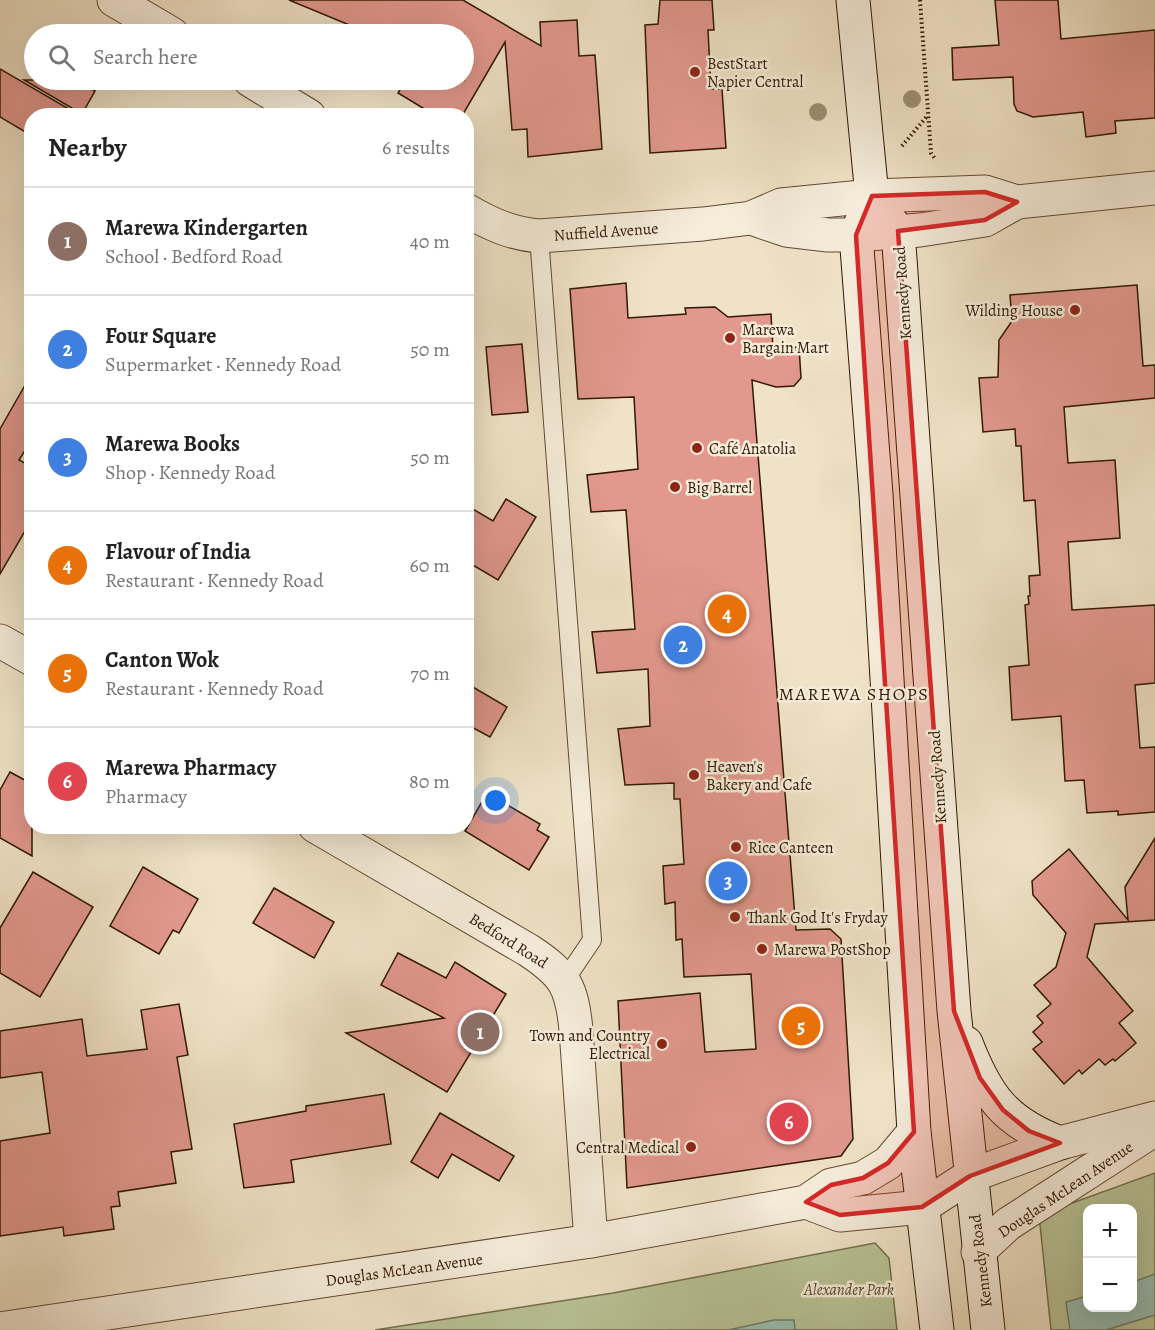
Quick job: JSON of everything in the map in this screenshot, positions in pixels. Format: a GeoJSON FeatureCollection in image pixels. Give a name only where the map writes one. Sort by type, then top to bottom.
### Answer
{"type":"FeatureCollection","features":[{"type":"Feature","properties":{"kind":"street"},"geometry":{"type":"LineString","coordinates":[[114,0],[155,24]]}},
{"type":"Feature","properties":{"kind":"street"},"geometry":{"type":"LineString","coordinates":[[853,0],[872,196],[856,234],[876,494],[914,1132],[937,1330]]}},
{"type":"Feature","properties":{"kind":"street"},"geometry":{"type":"LineString","coordinates":[[266,90],[296,108]]}},
{"type":"Feature","properties":{"kind":"street"},"geometry":{"type":"LineString","coordinates":[[1017,202],[1155,188]]}},
{"type":"Feature","properties":{"kind":"street","name":"Nuffield Avenue"},"geometry":{"type":"LineString","coordinates":[[474,214],[505,230],[539,236],[703,224],[751,218],[781,205],[872,196],[985,192],[1017,202]]}},
{"type":"Feature","properties":{"kind":"street","name":"Kennedy Road"},"geometry":{"type":"LineString","coordinates":[[872,196],[898,231],[954,1011],[978,1252],[989,1325]]}},
{"type":"Feature","properties":{"kind":"street","name":"Nuffield Avenue"},"geometry":{"type":"LineString","coordinates":[[751,218],[786,230],[828,235],[856,234],[985,220],[1017,202]]}},
{"type":"Feature","properties":{"kind":"street"},"geometry":{"type":"LineString","coordinates":[[0,641],[24,654]]}},
{"type":"Feature","properties":{"kind":"street","name":"Bedford Road"},"geometry":{"type":"LineString","coordinates":[[329,834],[528,950],[550,964],[565,980],[573,999],[591,1241]]}},
{"type":"Feature","properties":{"kind":"street"},"geometry":{"type":"LineString","coordinates":[[954,1011],[980,1078],[1003,1110],[1029,1131],[1060,1143]]}},
{"type":"Feature","properties":{"kind":"street","name":"Douglas McLean Avenue"},"geometry":{"type":"LineString","coordinates":[[806,1202],[840,1215],[922,1208],[970,1176],[1060,1143],[1155,1118]]}},
{"type":"Feature","properties":{"kind":"street","name":"Douglas McLean Avenue"},"geometry":{"type":"LineString","coordinates":[[978,1252],[1008,1224],[1155,1129]]}},
{"type":"Feature","properties":{"kind":"street","name":"Douglas McLean Avenue"},"geometry":{"type":"LineString","coordinates":[[0,1329],[591,1241],[806,1202],[831,1185],[863,1178],[888,1163],[914,1132]]}},
{"type":"Feature","properties":{"kind":"lane"},"geometry":{"type":"LineString","coordinates":[[539,236],[592,940],[565,980]]}},
{"type":"Feature","properties":{"kind":"path"},"geometry":{"type":"LineString","coordinates":[[920,0],[931,153],[944,166]]}},
{"type":"Feature","properties":{"kind":"highlighted area"},"geometry":{"type":"Polygon","coordinates":[[[985,192],[1017,202],[985,220],[898,231],[954,1011],[980,1078],[1003,1110],[1029,1131],[1060,1143],[970,1176],[922,1207],[840,1215],[806,1202],[831,1185],[863,1178],[888,1163],[914,1132],[856,235],[872,196],[985,192]]]}},
{"type":"Feature","properties":{"kind":"green space"},"geometry":{"type":"Polygon","coordinates":[[[1155,1173],[1155,1330],[1051,1330],[1039,1215],[1155,1173]]]}},
{"type":"Feature","properties":{"kind":"green space","name":"Alexander Park"},"geometry":{"type":"Polygon","coordinates":[[[875,1243],[889,1258],[897,1330],[375,1330],[613,1293],[875,1243]]]}},
{"type":"Feature","properties":{"kind":"water"},"geometry":{"type":"Polygon","coordinates":[[[1155,1274],[1155,1315],[1106,1330],[1070,1330],[1066,1302],[1083,1297],[1083,1312],[1137,1312],[1137,1281],[1155,1274]]]}},
{"type":"Feature","properties":{"kind":"water"},"geometry":{"type":"Polygon","coordinates":[[[774,1320],[794,1320],[795,1330],[728,1330],[774,1320]]]}},
{"type":"Feature","properties":{"kind":"building"},"geometry":{"type":"Polygon","coordinates":[[[289,0],[463,0],[541,46],[540,22],[577,20],[579,56],[595,55],[602,149],[528,157],[527,129],[512,130],[505,42],[467,108],[423,108],[398,93],[400,90],[474,90],[474,24],[347,24],[289,0]]]}},
{"type":"Feature","properties":{"kind":"building"},"geometry":{"type":"Polygon","coordinates":[[[660,0],[712,0],[714,30],[708,30],[711,89],[722,89],[726,148],[650,153],[645,25],[658,24],[660,0]]]}},
{"type":"Feature","properties":{"kind":"building"},"geometry":{"type":"Polygon","coordinates":[[[995,0],[1058,0],[1061,39],[1155,30],[1155,118],[1115,121],[1116,133],[1086,137],[1083,112],[1033,117],[1017,111],[1014,104],[1013,77],[953,80],[952,48],[999,45],[995,0]]]}},
{"type":"Feature","properties":{"kind":"building"},"geometry":{"type":"Polygon","coordinates":[[[0,69],[24,83],[24,90],[36,90],[67,108],[24,108],[24,131],[0,117],[0,69]]]}},
{"type":"Feature","properties":{"kind":"building"},"geometry":{"type":"Polygon","coordinates":[[[41,90],[95,91],[85,108],[72,108],[41,90]]]}},
{"type":"Feature","properties":{"kind":"building"},"geometry":{"type":"Polygon","coordinates":[[[626,283],[628,318],[686,314],[685,308],[715,307],[728,317],[771,314],[773,349],[799,347],[801,378],[794,386],[776,387],[752,380],[796,930],[830,929],[841,939],[853,1139],[841,1156],[627,1188],[618,1001],[700,993],[705,1052],[756,1049],[751,974],[684,977],[682,939],[676,940],[675,902],[665,904],[663,866],[684,864],[680,799],[674,799],[674,783],[625,785],[618,729],[650,726],[648,669],[597,673],[592,632],[635,629],[626,510],[591,512],[587,475],[638,469],[634,397],[578,399],[570,289],[626,283]]]}},
{"type":"Feature","properties":{"kind":"building"},"geometry":{"type":"Polygon","coordinates":[[[1137,285],[1143,366],[1155,365],[1155,398],[1064,407],[1068,463],[1115,460],[1120,538],[1068,542],[1072,610],[1155,605],[1155,683],[1135,685],[1140,748],[1155,747],[1155,812],[1118,815],[1118,811],[1087,813],[1084,780],[1065,781],[1061,716],[1012,720],[1009,667],[1029,665],[1025,605],[1029,604],[1029,576],[1040,575],[1035,500],[1024,501],[1021,446],[1016,446],[1015,429],[983,432],[979,378],[998,377],[999,340],[1012,321],[1010,295],[1137,285]]]}},
{"type":"Feature","properties":{"kind":"building"},"geometry":{"type":"Polygon","coordinates":[[[522,344],[528,412],[492,415],[486,347],[522,344]]]}},
{"type":"Feature","properties":{"kind":"building"},"geometry":{"type":"Polygon","coordinates":[[[24,387],[24,452],[19,460],[24,463],[24,533],[0,574],[0,429],[24,387]]]}},
{"type":"Feature","properties":{"kind":"building"},"geometry":{"type":"Polygon","coordinates":[[[506,499],[536,517],[498,580],[474,566],[474,510],[493,521],[506,499]]]}},
{"type":"Feature","properties":{"kind":"building"},"geometry":{"type":"Polygon","coordinates":[[[474,688],[507,707],[490,737],[474,728],[474,688]]]}},
{"type":"Feature","properties":{"kind":"building"},"geometry":{"type":"Polygon","coordinates":[[[10,772],[24,780],[24,834],[32,834],[32,856],[0,838],[0,790],[10,772]]]}},
{"type":"Feature","properties":{"kind":"building"},"geometry":{"type":"Polygon","coordinates":[[[487,793],[540,824],[537,830],[549,837],[529,870],[470,834],[474,834],[474,815],[487,793]]]}},
{"type":"Feature","properties":{"kind":"building"},"geometry":{"type":"Polygon","coordinates":[[[1155,838],[1155,920],[1095,924],[1087,957],[1133,1011],[1119,1023],[1136,1043],[1115,1061],[1113,1059],[1105,1065],[1099,1059],[1082,1074],[1079,1070],[1064,1084],[1033,1049],[1042,1042],[1033,1032],[1043,1023],[1037,1016],[1051,1004],[1034,985],[1056,967],[1066,933],[1033,895],[1032,881],[1069,849],[1128,920],[1125,887],[1155,838]]]}},
{"type":"Feature","properties":{"kind":"building"},"geometry":{"type":"Polygon","coordinates":[[[143,867],[198,899],[179,933],[173,930],[159,954],[110,926],[143,867]]]}},
{"type":"Feature","properties":{"kind":"building"},"geometry":{"type":"Polygon","coordinates":[[[33,872],[93,907],[40,997],[0,973],[0,928],[33,872]]]}},
{"type":"Feature","properties":{"kind":"building"},"geometry":{"type":"Polygon","coordinates":[[[274,888],[334,922],[314,958],[253,923],[274,888]]]}},
{"type":"Feature","properties":{"kind":"building"},"geometry":{"type":"Polygon","coordinates":[[[398,953],[446,978],[455,962],[506,994],[447,1092],[346,1033],[444,1018],[381,985],[398,953]]]}},
{"type":"Feature","properties":{"kind":"building"},"geometry":{"type":"Polygon","coordinates":[[[179,1004],[188,1055],[177,1057],[192,1149],[171,1152],[176,1183],[118,1192],[120,1206],[111,1207],[114,1229],[64,1236],[63,1227],[0,1236],[0,1141],[50,1133],[42,1072],[0,1078],[0,1031],[82,1019],[87,1056],[147,1049],[141,1010],[179,1004]]]}},
{"type":"Feature","properties":{"kind":"building"},"geometry":{"type":"Polygon","coordinates":[[[384,1094],[391,1144],[291,1160],[294,1182],[244,1188],[234,1124],[306,1111],[306,1106],[384,1094]]]}},
{"type":"Feature","properties":{"kind":"building"},"geometry":{"type":"Polygon","coordinates":[[[440,1113],[514,1156],[499,1181],[452,1154],[438,1178],[411,1162],[440,1113]]]}},
{"type":"Feature","properties":{"kind":"place","name":"BestStart Napier Central"},"geometry":{"type":"Point","coordinates":[695,72]}},
{"type":"Feature","properties":{"kind":"place","name":"Wilding House"},"geometry":{"type":"Point","coordinates":[1075,310]}},
{"type":"Feature","properties":{"kind":"place","name":"Marewa Bargain Mart"},"geometry":{"type":"Point","coordinates":[730,338]}},
{"type":"Feature","properties":{"kind":"place","name":"Café Anatolia"},"geometry":{"type":"Point","coordinates":[697,448]}},
{"type":"Feature","properties":{"kind":"place","name":"Big Barrel"},"geometry":{"type":"Point","coordinates":[675,487]}},
{"type":"Feature","properties":{"kind":"place","name":"Flavour of India"},"geometry":{"type":"Point","coordinates":[727,614]}},
{"type":"Feature","properties":{"kind":"place","name":"Four Square"},"geometry":{"type":"Point","coordinates":[683,645]}},
{"type":"Feature","properties":{"kind":"place","name":"Heaven's Bakery and Cafe"},"geometry":{"type":"Point","coordinates":[694,775]}},
{"type":"Feature","properties":{"kind":"place","name":"Rice Canteen"},"geometry":{"type":"Point","coordinates":[736,847]}},
{"type":"Feature","properties":{"kind":"place","name":"Marewa Books"},"geometry":{"type":"Point","coordinates":[728,881]}},
{"type":"Feature","properties":{"kind":"place","name":"Thank God It's Fryday"},"geometry":{"type":"Point","coordinates":[735,917]}},
{"type":"Feature","properties":{"kind":"place","name":"Marewa PostShop"},"geometry":{"type":"Point","coordinates":[762,949]}},
{"type":"Feature","properties":{"kind":"place","name":"Canton Wok"},"geometry":{"type":"Point","coordinates":[801,1026]}},
{"type":"Feature","properties":{"kind":"place","name":"Marewa Kindergarten"},"geometry":{"type":"Point","coordinates":[480,1032]}},
{"type":"Feature","properties":{"kind":"place","name":"Town and Country Electrical"},"geometry":{"type":"Point","coordinates":[662,1044]}},
{"type":"Feature","properties":{"kind":"place","name":"Marewa Pharmacy"},"geometry":{"type":"Point","coordinates":[789,1122]}},
{"type":"Feature","properties":{"kind":"place","name":"Central Medical"},"geometry":{"type":"Point","coordinates":[691,1147]}},
{"type":"Feature","properties":{"kind":"district","name":"MAREWA SHOPS"},"geometry":{"type":"Point","coordinates":[854,694]}}]}
